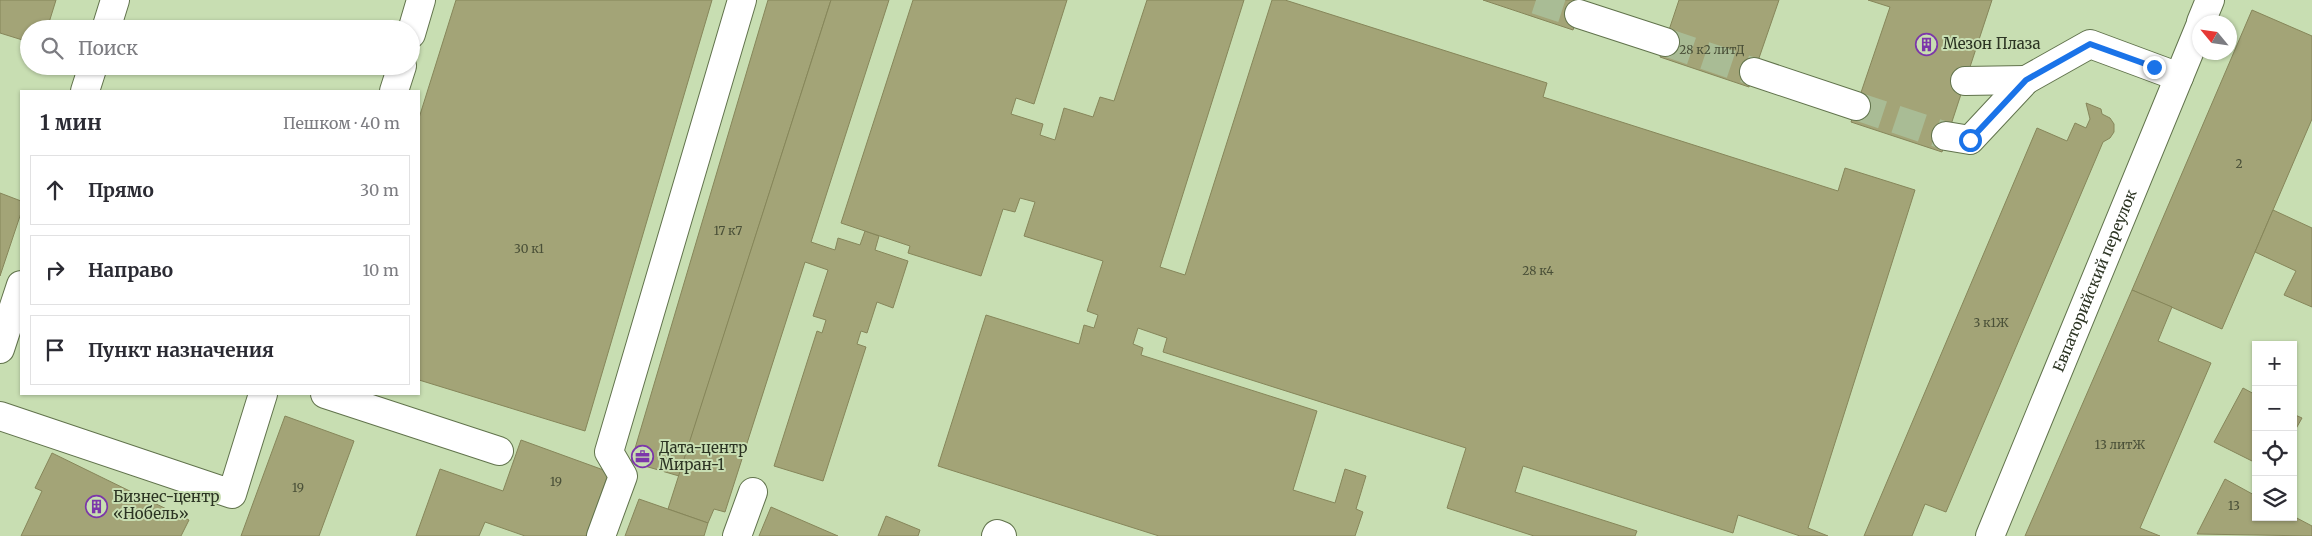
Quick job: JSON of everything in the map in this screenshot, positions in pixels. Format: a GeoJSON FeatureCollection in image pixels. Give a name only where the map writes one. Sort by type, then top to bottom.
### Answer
{"type":"FeatureCollection","features":[{"type":"Feature","properties":{"kind":"street"},"geometry":{"type":"LineString","coordinates":[[109,20],[115,0]]}},
{"type":"Feature","properties":{"kind":"street"},"geometry":{"type":"LineString","coordinates":[[416,20],[422,0]]}},
{"type":"Feature","properties":{"kind":"street"},"geometry":{"type":"LineString","coordinates":[[601,536],[623,476],[609,452],[742,0]]}},
{"type":"Feature","properties":{"kind":"street"},"geometry":{"type":"LineString","coordinates":[[2204,15],[2210,0]]}},
{"type":"Feature","properties":{"kind":"street"},"geometry":{"type":"LineString","coordinates":[[1579,14],[1665,42]]}},
{"type":"Feature","properties":{"kind":"street"},"geometry":{"type":"LineString","coordinates":[[1946,136],[1970,140],[2026,80],[2090,44],[2179,77]]}},
{"type":"Feature","properties":{"kind":"street","name":"Евпаторийский переулок"},"geometry":{"type":"LineString","coordinates":[[1990,536],[2192,45]]}},
{"type":"Feature","properties":{"kind":"street"},"geometry":{"type":"LineString","coordinates":[[1754,72],[1856,106]]}},
{"type":"Feature","properties":{"kind":"street"},"geometry":{"type":"LineString","coordinates":[[85,90],[91,75]]}},
{"type":"Feature","properties":{"kind":"street"},"geometry":{"type":"LineString","coordinates":[[394,90],[399,75]]}},
{"type":"Feature","properties":{"kind":"street"},"geometry":{"type":"LineString","coordinates":[[1965,81],[2026,80]]}},
{"type":"Feature","properties":{"kind":"street"},"geometry":{"type":"LineString","coordinates":[[0,350],[20,288]]}},
{"type":"Feature","properties":{"kind":"street"},"geometry":{"type":"LineString","coordinates":[[0,416],[26,434],[232,494],[263,395]]}},
{"type":"Feature","properties":{"kind":"street"},"geometry":{"type":"LineString","coordinates":[[328,395],[499,451]]}},
{"type":"Feature","properties":{"kind":"street"},"geometry":{"type":"LineString","coordinates":[[737,536],[754,492]]}},
{"type":"Feature","properties":{"kind":"street"},"geometry":{"type":"LineString","coordinates":[[996,536],[997,534],[1002,536]]}},
{"type":"Feature","properties":{"kind":"building"},"geometry":{"type":"Polygon","coordinates":[[[0,0],[56,0],[50,20],[20,20],[20,39],[0,33],[0,0]]]}},
{"type":"Feature","properties":{"kind":"building"},"geometry":{"type":"Polygon","coordinates":[[[456,0],[712,0],[585,431],[420,380],[420,115],[456,0]]]}},
{"type":"Feature","properties":{"kind":"building"},"geometry":{"type":"Polygon","coordinates":[[[768,0],[831,0],[679,476],[631,462],[768,0]]]}},
{"type":"Feature","properties":{"kind":"building"},"geometry":{"type":"Polygon","coordinates":[[[831,0],[889,0],[811,242],[835,250],[838,238],[860,245],[865,231],[879,236],[875,250],[908,261],[893,308],[877,302],[867,333],[861,331],[857,344],[866,347],[823,481],[774,466],[817,331],[822,333],[826,320],[813,316],[828,270],[805,262],[725,512],[714,509],[708,523],[668,509],[831,0]]]}},
{"type":"Feature","properties":{"kind":"building"},"geometry":{"type":"Polygon","coordinates":[[[913,0],[1067,0],[1034,104],[1016,98],[1011,114],[1043,124],[1040,135],[1055,140],[1064,108],[1093,117],[1100,97],[1114,101],[1147,0],[1244,0],[1160,267],[1185,275],[1272,0],[1285,0],[1547,83],[1543,97],[1838,191],[1845,168],[1915,190],[1808,528],[1828,536],[1800,536],[1738,515],[1733,533],[1523,466],[1515,492],[1637,531],[1635,536],[1534,536],[1447,508],[1466,448],[1163,352],[1167,338],[1138,328],[1133,344],[1143,348],[1141,355],[1317,411],[1293,490],[1335,503],[1345,469],[1366,476],[1356,509],[1363,512],[1355,536],[1159,536],[938,466],[986,315],[1079,344],[1084,325],[1094,328],[1098,315],[1087,311],[1103,261],[1024,236],[1035,202],[1020,198],[1015,212],[1003,209],[981,276],[908,253],[910,246],[841,223],[913,0]]]}},
{"type":"Feature","properties":{"kind":"building"},"geometry":{"type":"Polygon","coordinates":[[[1483,0],[1583,0],[1573,30],[1483,0]]]}},
{"type":"Feature","properties":{"kind":"building"},"geometry":{"type":"Polygon","coordinates":[[[1679,0],[1779,0],[1749,87],[1660,57],[1679,0]]]}},
{"type":"Feature","properties":{"kind":"building","name":"Мезон Плаза"},"geometry":{"type":"Polygon","coordinates":[[[1868,0],[1992,0],[1942,152],[1851,122],[1890,7],[1868,0]]]}},
{"type":"Feature","properties":{"kind":"building"},"geometry":{"type":"Polygon","coordinates":[[[2252,10],[2312,36],[2312,119],[2222,329],[2132,290],[2231,60],[2237,60],[2237,45],[2252,10]]]}},
{"type":"Feature","properties":{"kind":"building"},"geometry":{"type":"Polygon","coordinates":[[[2086,103],[2101,109],[2102,114],[2110,118],[2114,124],[2114,132],[2110,138],[2103,142],[1946,512],[1925,504],[1912,536],[1864,536],[2037,128],[2067,141],[2075,123],[2086,128],[2090,119],[2086,103]]]}},
{"type":"Feature","properties":{"kind":"building"},"geometry":{"type":"Polygon","coordinates":[[[0,193],[20,201],[20,216],[0,276],[0,193]]]}},
{"type":"Feature","properties":{"kind":"building"},"geometry":{"type":"Polygon","coordinates":[[[2273,210],[2312,228],[2312,307],[2284,295],[2296,271],[2255,252],[2273,210]]]}},
{"type":"Feature","properties":{"kind":"building"},"geometry":{"type":"Polygon","coordinates":[[[2132,290],[2172,307],[2158,341],[2211,363],[2140,528],[2160,536],[2025,536],[2132,290]]]}},
{"type":"Feature","properties":{"kind":"building"},"geometry":{"type":"Polygon","coordinates":[[[2243,388],[2252,393],[2252,461],[2214,442],[2243,388]]]}},
{"type":"Feature","properties":{"kind":"building"},"geometry":{"type":"Polygon","coordinates":[[[285,416],[354,441],[319,536],[241,536],[285,416]]]}},
{"type":"Feature","properties":{"kind":"building"},"geometry":{"type":"Polygon","coordinates":[[[2297,416],[2302,418],[2297,427],[2297,416]]]}},
{"type":"Feature","properties":{"kind":"building"},"geometry":{"type":"Polygon","coordinates":[[[521,440],[609,472],[586,536],[525,536],[485,522],[479,536],[416,536],[440,469],[503,491],[521,440]]]}},
{"type":"Feature","properties":{"kind":"building","name":"Бизнес-центр «Нобель»"},"geometry":{"type":"Polygon","coordinates":[[[52,453],[189,520],[181,536],[21,536],[42,491],[35,488],[52,453]]]}},
{"type":"Feature","properties":{"kind":"building"},"geometry":{"type":"Polygon","coordinates":[[[2225,479],[2252,494],[2252,521],[2297,521],[2297,518],[2312,526],[2312,536],[2197,534],[2225,479]]]}},
{"type":"Feature","properties":{"kind":"building"},"geometry":{"type":"Polygon","coordinates":[[[639,499],[708,523],[704,536],[625,536],[639,499]]]}},
{"type":"Feature","properties":{"kind":"building"},"geometry":{"type":"Polygon","coordinates":[[[771,507],[838,536],[759,536],[771,507]]]}},
{"type":"Feature","properties":{"kind":"building"},"geometry":{"type":"Polygon","coordinates":[[[886,516],[920,530],[918,536],[878,536],[886,516]]]}},
{"type":"Feature","properties":{"kind":"tunnel"},"geometry":{"type":"LineString","coordinates":[[1536,0],[1579,14]]}},
{"type":"Feature","properties":{"kind":"tunnel"},"geometry":{"type":"LineString","coordinates":[[1665,42],[1754,72]]}},
{"type":"Feature","properties":{"kind":"tunnel"},"geometry":{"type":"LineString","coordinates":[[1856,106],[1946,136]]}},
{"type":"Feature","properties":{"kind":"place","name":"Мезон Плаза"},"geometry":{"type":"Point","coordinates":[1927,44]}},
{"type":"Feature","properties":{"kind":"place","name":"Дата-центр Миран-1"},"geometry":{"type":"Point","coordinates":[643,457]}},
{"type":"Feature","properties":{"kind":"place","name":"Бизнес-центр «Нобель»"},"geometry":{"type":"Point","coordinates":[97,506]}},
{"type":"Feature","properties":{"kind":"route"},"geometry":{"type":"LineString","coordinates":[[1970,140],[2026,80],[2090,44],[2154,67]]}}]}
